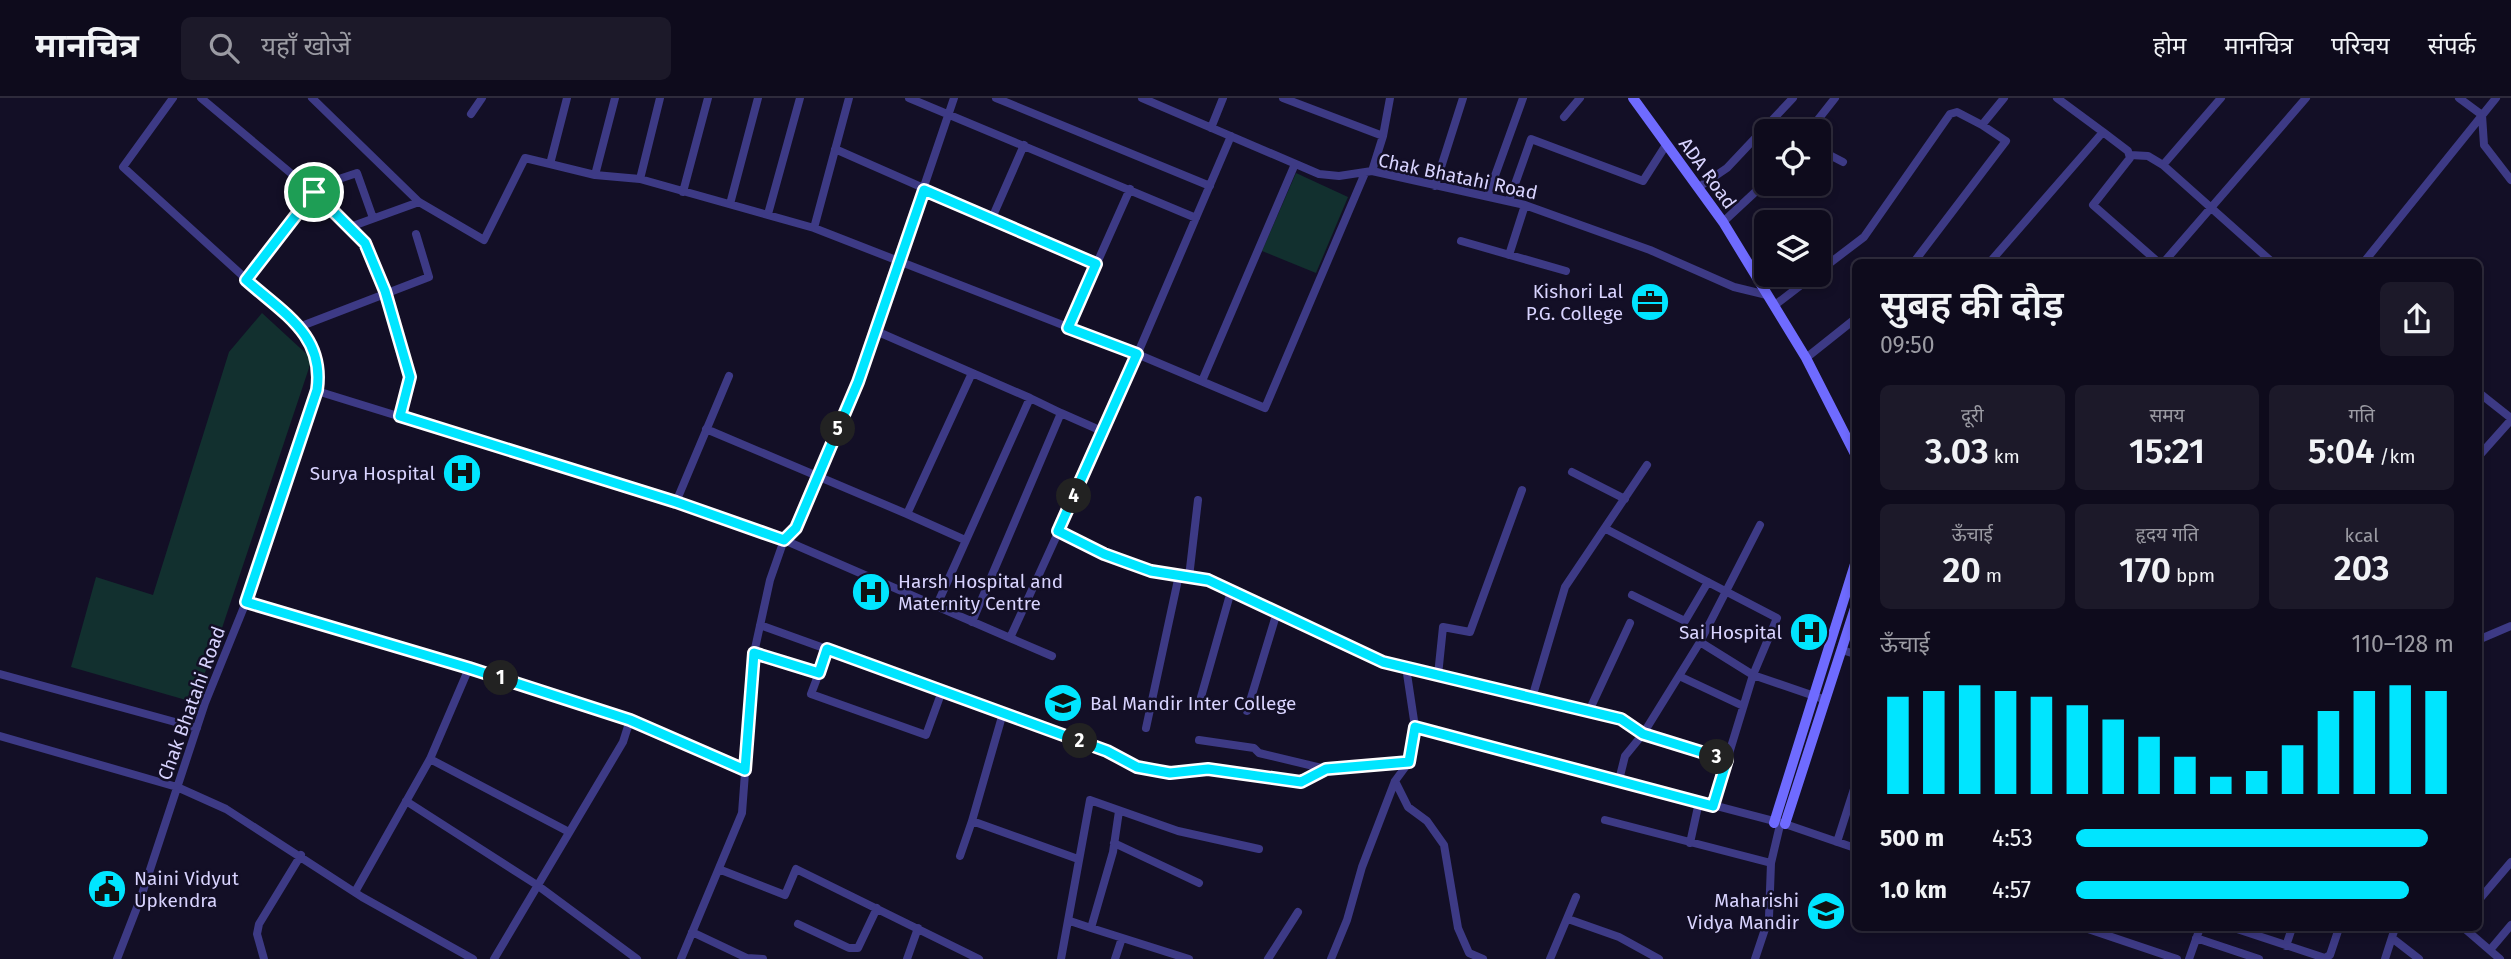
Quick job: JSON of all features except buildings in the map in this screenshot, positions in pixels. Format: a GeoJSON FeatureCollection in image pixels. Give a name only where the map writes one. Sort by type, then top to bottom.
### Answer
{"type":"FeatureCollection","features":[{"type":"Feature","properties":{"kind":"street","name":"Chak Bhatahi Road"},"geometry":{"type":"LineString","coordinates":[[117,959],[197,728],[246,602],[317,390],[317,356],[299,327],[123,167],[173,98]]}},
{"type":"Feature","properties":{"kind":"street"},"geometry":{"type":"LineString","coordinates":[[201,98],[311,191],[365,243],[385,291],[410,377],[400,416]]}},
{"type":"Feature","properties":{"kind":"street"},"geometry":{"type":"LineString","coordinates":[[312,98],[419,202],[484,240],[525,158],[595,175],[640,179],[814,228],[1137,354],[1265,408],[1384,136],[1390,98]]}},
{"type":"Feature","properties":{"kind":"street"},"geometry":{"type":"LineString","coordinates":[[471,114],[482,98]]}},
{"type":"Feature","properties":{"kind":"street"},"geometry":{"type":"LineString","coordinates":[[550,164],[567,98]]}},
{"type":"Feature","properties":{"kind":"street"},"geometry":{"type":"LineString","coordinates":[[595,175],[615,98]]}},
{"type":"Feature","properties":{"kind":"street"},"geometry":{"type":"LineString","coordinates":[[640,179],[660,98]]}},
{"type":"Feature","properties":{"kind":"street"},"geometry":{"type":"LineString","coordinates":[[683,192],[708,98]]}},
{"type":"Feature","properties":{"kind":"street"},"geometry":{"type":"LineString","coordinates":[[730,204],[758,98]]}},
{"type":"Feature","properties":{"kind":"street"},"geometry":{"type":"LineString","coordinates":[[768,214],[800,98]]}},
{"type":"Feature","properties":{"kind":"street"},"geometry":{"type":"LineString","coordinates":[[814,228],[849,98]]}},
{"type":"Feature","properties":{"kind":"street"},"geometry":{"type":"LineString","coordinates":[[909,98],[1196,218]]}},
{"type":"Feature","properties":{"kind":"street"},"geometry":{"type":"LineString","coordinates":[[681,959],[742,813],[754,653],[784,540],[796,528],[876,331],[954,98]]}},
{"type":"Feature","properties":{"kind":"street"},"geometry":{"type":"LineString","coordinates":[[996,98],[1210,186]]}},
{"type":"Feature","properties":{"kind":"street","name":"Chak Bhatahi Road"},"geometry":{"type":"LineString","coordinates":[[1142,98],[1319,174],[1369,172],[1488,195],[1525,205],[1650,250],[1734,287],[1771,300]]}},
{"type":"Feature","properties":{"kind":"street"},"geometry":{"type":"LineString","coordinates":[[1211,128],[1223,98]]}},
{"type":"Feature","properties":{"kind":"street"},"geometry":{"type":"LineString","coordinates":[[1283,98],[1384,136]]}},
{"type":"Feature","properties":{"kind":"street"},"geometry":{"type":"LineString","coordinates":[[1435,186],[1463,98]]}},
{"type":"Feature","properties":{"kind":"street"},"geometry":{"type":"LineString","coordinates":[[1488,195],[1522,98]]}},
{"type":"Feature","properties":{"kind":"street"},"geometry":{"type":"LineString","coordinates":[[1564,117],[1580,98]]}},
{"type":"Feature","properties":{"kind":"street","name":"ADA Road"},"geometry":{"type":"LineString","coordinates":[[1633,98],[1723,222],[1806,358],[1852,440]]}},
{"type":"Feature","properties":{"kind":"street"},"geometry":{"type":"LineString","coordinates":[[1699,187],[1727,168],[1793,98]]}},
{"type":"Feature","properties":{"kind":"street"},"geometry":{"type":"LineString","coordinates":[[1818,119],[1835,98]]}},
{"type":"Feature","properties":{"kind":"street"},"geometry":{"type":"LineString","coordinates":[[1982,125],[2004,98]]}},
{"type":"Feature","properties":{"kind":"street"},"geometry":{"type":"LineString","coordinates":[[2057,98],[2130,155],[2148,156],[2163,165],[2269,259]]}},
{"type":"Feature","properties":{"kind":"street"},"geometry":{"type":"LineString","coordinates":[[2163,165],[2221,98]]}},
{"type":"Feature","properties":{"kind":"street"},"geometry":{"type":"LineString","coordinates":[[2167,259],[2306,98]]}},
{"type":"Feature","properties":{"kind":"street"},"geometry":{"type":"LineString","coordinates":[[2459,98],[2482,115],[2484,145],[2511,180]]}},
{"type":"Feature","properties":{"kind":"street"},"geometry":{"type":"LineString","coordinates":[[2366,259],[2496,98]]}},
{"type":"Feature","properties":{"kind":"street"},"geometry":{"type":"LineString","coordinates":[[1831,262],[1864,237],[1950,114],[1957,111],[2006,141],[1916,259]]}},
{"type":"Feature","properties":{"kind":"street"},"geometry":{"type":"LineString","coordinates":[[1993,259],[2103,132]]}},
{"type":"Feature","properties":{"kind":"street"},"geometry":{"type":"LineString","coordinates":[[1010,638],[1104,432],[1231,136]]}},
{"type":"Feature","properties":{"kind":"street"},"geometry":{"type":"LineString","coordinates":[[1509,201],[1531,139],[1643,181],[1666,145]]}},
{"type":"Feature","properties":{"kind":"street"},"geometry":{"type":"LineString","coordinates":[[992,218],[1024,145]]}},
{"type":"Feature","properties":{"kind":"street"},"geometry":{"type":"LineString","coordinates":[[835,149],[1096,264]]}},
{"type":"Feature","properties":{"kind":"street"},"geometry":{"type":"LineString","coordinates":[[2130,155],[2093,205],[2155,259]]}},
{"type":"Feature","properties":{"kind":"street"},"geometry":{"type":"LineString","coordinates":[[1831,156],[1843,162]]}},
{"type":"Feature","properties":{"kind":"street"},"geometry":{"type":"LineString","coordinates":[[1202,381],[1295,164]]}},
{"type":"Feature","properties":{"kind":"street"},"geometry":{"type":"LineString","coordinates":[[246,280],[311,191],[357,173],[373,218]]}},
{"type":"Feature","properties":{"kind":"street"},"geometry":{"type":"LineString","coordinates":[[1068,328],[1130,189]]}},
{"type":"Feature","properties":{"kind":"street"},"geometry":{"type":"LineString","coordinates":[[1723,222],[1754,193]]}},
{"type":"Feature","properties":{"kind":"street"},"geometry":{"type":"LineString","coordinates":[[350,227],[419,202]]}},
{"type":"Feature","properties":{"kind":"street"},"geometry":{"type":"LineString","coordinates":[[1509,255],[1525,205]]}},
{"type":"Feature","properties":{"kind":"street"},"geometry":{"type":"LineString","coordinates":[[299,327],[385,291],[429,276],[416,234]]}},
{"type":"Feature","properties":{"kind":"street"},"geometry":{"type":"LineString","coordinates":[[1461,241],[1566,271]]}},
{"type":"Feature","properties":{"kind":"street"},"geometry":{"type":"LineString","coordinates":[[1771,300],[1793,287]]}},
{"type":"Feature","properties":{"kind":"street"},"geometry":{"type":"LineString","coordinates":[[1806,358],[1852,321]]}},
{"type":"Feature","properties":{"kind":"street"},"geometry":{"type":"LineString","coordinates":[[876,331],[1104,432]]}},
{"type":"Feature","properties":{"kind":"street"},"geometry":{"type":"LineString","coordinates":[[907,513],[972,373]]}},
{"type":"Feature","properties":{"kind":"street"},"geometry":{"type":"LineString","coordinates":[[676,502],[729,376]]}},
{"type":"Feature","properties":{"kind":"street"},"geometry":{"type":"LineString","coordinates":[[317,390],[676,502],[784,540],[1052,656]]}},
{"type":"Feature","properties":{"kind":"street"},"geometry":{"type":"LineString","coordinates":[[2482,394],[2511,419],[2482,452]]}},
{"type":"Feature","properties":{"kind":"street"},"geometry":{"type":"LineString","coordinates":[[936,607],[1030,398]]}},
{"type":"Feature","properties":{"kind":"street"},"geometry":{"type":"LineString","coordinates":[[972,622],[1061,413]]}},
{"type":"Feature","properties":{"kind":"street"},"geometry":{"type":"LineString","coordinates":[[706,429],[819,474],[965,540]]}},
{"type":"Feature","properties":{"kind":"street"},"geometry":{"type":"LineString","coordinates":[[1532,698],[1565,587],[1647,465]]}},
{"type":"Feature","properties":{"kind":"street"},"geometry":{"type":"LineString","coordinates":[[1572,472],[1625,499]]}},
{"type":"Feature","properties":{"kind":"street"},"geometry":{"type":"LineString","coordinates":[[1438,675],[1443,627],[1470,632],[1522,490]]}},
{"type":"Feature","properties":{"kind":"street"},"geometry":{"type":"LineString","coordinates":[[1189,577],[1198,500]]}},
{"type":"Feature","properties":{"kind":"street"},"geometry":{"type":"LineString","coordinates":[[1619,780],[1625,756],[1643,734],[1700,642],[1760,526]]}},
{"type":"Feature","properties":{"kind":"street"},"geometry":{"type":"LineString","coordinates":[[1606,529],[1777,618],[1753,675],[1713,806]]}},
{"type":"Feature","properties":{"kind":"street"},"geometry":{"type":"LineString","coordinates":[[1058,531],[1104,554],[1151,571],[1208,580],[1383,662],[1621,719],[1643,734],[1727,760]]}},
{"type":"Feature","properties":{"kind":"street"},"geometry":{"type":"LineString","coordinates":[[1755,959],[1769,917],[1771,863],[1780,824],[1813,695],[1852,573]]}},
{"type":"Feature","properties":{"kind":"street"},"geometry":{"type":"LineString","coordinates":[[1146,728],[1179,576]]}},
{"type":"Feature","properties":{"kind":"street"},"geometry":{"type":"LineString","coordinates":[[1632,595],[1685,621],[1708,582]]}},
{"type":"Feature","properties":{"kind":"street"},"geometry":{"type":"LineString","coordinates":[[1201,697],[1231,591]]}},
{"type":"Feature","properties":{"kind":"street"},"geometry":{"type":"LineString","coordinates":[[246,602],[469,668],[630,720],[745,770]]}},
{"type":"Feature","properties":{"kind":"street"},"geometry":{"type":"LineString","coordinates":[[1247,711],[1277,612]]}},
{"type":"Feature","properties":{"kind":"street"},"geometry":{"type":"LineString","coordinates":[[1780,824],[1826,700],[1852,618]]}},
{"type":"Feature","properties":{"kind":"street"},"geometry":{"type":"LineString","coordinates":[[1589,711],[1630,623]]}},
{"type":"Feature","properties":{"kind":"street"},"geometry":{"type":"LineString","coordinates":[[760,625],[1107,751],[1137,767],[1170,773],[1208,769],[1301,782],[1326,769]]}},
{"type":"Feature","properties":{"kind":"street"},"geometry":{"type":"LineString","coordinates":[[2482,638],[2511,626]]}},
{"type":"Feature","properties":{"kind":"street"},"geometry":{"type":"LineString","coordinates":[[1700,642],[1753,675],[1826,700]]}},
{"type":"Feature","properties":{"kind":"street"},"geometry":{"type":"LineString","coordinates":[[827,649],[811,694],[926,735],[942,691]]}},
{"type":"Feature","properties":{"kind":"street"},"geometry":{"type":"LineString","coordinates":[[1842,650],[1852,653]]}},
{"type":"Feature","properties":{"kind":"street"},"geometry":{"type":"LineString","coordinates":[[754,653],[819,673]]}},
{"type":"Feature","properties":{"kind":"street"},"geometry":{"type":"LineString","coordinates":[[1331,959],[1348,920],[1362,867],[1395,781],[1409,762],[1415,727],[1406,667]]}},
{"type":"Feature","properties":{"kind":"street"},"geometry":{"type":"LineString","coordinates":[[355,892],[430,758],[469,668]]}},
{"type":"Feature","properties":{"kind":"street"},"geometry":{"type":"LineString","coordinates":[[0,674],[197,728]]}},
{"type":"Feature","properties":{"kind":"street"},"geometry":{"type":"LineString","coordinates":[[1679,676],[1743,706]]}},
{"type":"Feature","properties":{"kind":"street"},"geometry":{"type":"LineString","coordinates":[[960,856],[1003,713]]}},
{"type":"Feature","properties":{"kind":"street"},"geometry":{"type":"LineString","coordinates":[[494,959],[623,742],[630,720]]}},
{"type":"Feature","properties":{"kind":"street"},"geometry":{"type":"LineString","coordinates":[[1415,727],[1780,824],[1852,847]]}},
{"type":"Feature","properties":{"kind":"street"},"geometry":{"type":"LineString","coordinates":[[0,736],[177,787],[237,816],[355,892],[473,959]]}},
{"type":"Feature","properties":{"kind":"street"},"geometry":{"type":"LineString","coordinates":[[1199,740],[1254,748],[1259,753],[1326,769],[1409,762]]}},
{"type":"Feature","properties":{"kind":"street"},"geometry":{"type":"LineString","coordinates":[[430,758],[569,832]]}},
{"type":"Feature","properties":{"kind":"street"},"geometry":{"type":"LineString","coordinates":[[1395,781],[1408,807],[1427,821],[1444,845],[1458,928],[1469,956],[1483,959]]}},
{"type":"Feature","properties":{"kind":"street"},"geometry":{"type":"LineString","coordinates":[[1837,842],[1852,798]]}},
{"type":"Feature","properties":{"kind":"street"},"geometry":{"type":"LineString","coordinates":[[1061,959],[1090,800],[1157,821],[1178,831],[1259,849]]}},
{"type":"Feature","properties":{"kind":"street"},"geometry":{"type":"LineString","coordinates":[[406,801],[537,885],[637,959]]}},
{"type":"Feature","properties":{"kind":"street"},"geometry":{"type":"LineString","coordinates":[[1690,844],[1699,802]]}},
{"type":"Feature","properties":{"kind":"street"},"geometry":{"type":"LineString","coordinates":[[1091,928],[1114,843],[1119,811]]}},
{"type":"Feature","properties":{"kind":"street"},"geometry":{"type":"LineString","coordinates":[[1605,820],[1771,863]]}},
{"type":"Feature","properties":{"kind":"street"},"geometry":{"type":"LineString","coordinates":[[972,821],[1078,859]]}},
{"type":"Feature","properties":{"kind":"street"},"geometry":{"type":"LineString","coordinates":[[1114,843],[1199,884]]}},
{"type":"Feature","properties":{"kind":"street"},"geometry":{"type":"LineString","coordinates":[[264,959],[257,934],[259,924],[301,855]]}},
{"type":"Feature","properties":{"kind":"street"},"geometry":{"type":"LineString","coordinates":[[2482,896],[2511,862]]}},
{"type":"Feature","properties":{"kind":"street"},"geometry":{"type":"LineString","coordinates":[[720,870],[785,895],[796,869],[979,959]]}},
{"type":"Feature","properties":{"kind":"street"},"geometry":{"type":"LineString","coordinates":[[1550,959],[1576,897]]}},
{"type":"Feature","properties":{"kind":"street"},"geometry":{"type":"LineString","coordinates":[[798,924],[849,948],[858,948],[877,908]]}},
{"type":"Feature","properties":{"kind":"street"},"geometry":{"type":"LineString","coordinates":[[1268,959],[1298,912]]}},
{"type":"Feature","properties":{"kind":"street"},"geometry":{"type":"LineString","coordinates":[[1568,919],[1619,937],[1659,959]]}},
{"type":"Feature","properties":{"kind":"street"},"geometry":{"type":"LineString","coordinates":[[1070,921],[1189,959]]}},
{"type":"Feature","properties":{"kind":"street"},"geometry":{"type":"LineString","coordinates":[[2490,950],[2511,925]]}},
{"type":"Feature","properties":{"kind":"street"},"geometry":{"type":"LineString","coordinates":[[907,959],[918,928]]}},
{"type":"Feature","properties":{"kind":"street"},"geometry":{"type":"LineString","coordinates":[[2094,931],[2177,959]]}},
{"type":"Feature","properties":{"kind":"street"},"geometry":{"type":"LineString","coordinates":[[2189,959],[2199,931]]}},
{"type":"Feature","properties":{"kind":"street"},"geometry":{"type":"LineString","coordinates":[[2250,931],[2325,958],[2330,955],[2338,931]]}},
{"type":"Feature","properties":{"kind":"street"},"geometry":{"type":"LineString","coordinates":[[2286,946],[2291,931]]}},
{"type":"Feature","properties":{"kind":"street"},"geometry":{"type":"LineString","coordinates":[[2385,959],[2394,931]]}},
{"type":"Feature","properties":{"kind":"street"},"geometry":{"type":"LineString","coordinates":[[2468,931],[2500,959]]}},
{"type":"Feature","properties":{"kind":"street"},"geometry":{"type":"LineString","coordinates":[[692,932],[747,958],[763,959]]}},
{"type":"Feature","properties":{"kind":"street"},"geometry":{"type":"LineString","coordinates":[[1115,959],[1122,938]]}},
{"type":"Feature","properties":{"kind":"street"},"geometry":{"type":"LineString","coordinates":[[2196,938],[2259,959]]}},
{"type":"Feature","properties":{"kind":"street"},"geometry":{"type":"LineString","coordinates":[[2392,938],[2419,959]]}},
{"type":"Feature","properties":{"kind":"green space"},"geometry":{"type":"Polygon","coordinates":[[[1296,173],[1348,197],[1316,273],[1262,251],[1296,173]]]}},
{"type":"Feature","properties":{"kind":"green space"},"geometry":{"type":"Polygon","coordinates":[[[262,313],[312,359],[217,643],[193,702],[71,667],[96,577],[153,595],[229,352],[262,313]]]}},
{"type":"Feature","properties":{"kind":"place","name":"Kishori Lal P.G. College"},"geometry":{"type":"Point","coordinates":[1650,302]}},
{"type":"Feature","properties":{"kind":"place","name":"Surya Hospital"},"geometry":{"type":"Point","coordinates":[462,473]}},
{"type":"Feature","properties":{"kind":"place","name":"Harsh Hospital and Maternity Centre"},"geometry":{"type":"Point","coordinates":[871,592]}},
{"type":"Feature","properties":{"kind":"place","name":"Sai Hospital"},"geometry":{"type":"Point","coordinates":[1809,632]}},
{"type":"Feature","properties":{"kind":"place","name":"Bal Mandir Inter College"},"geometry":{"type":"Point","coordinates":[1063,703]}},
{"type":"Feature","properties":{"kind":"place","name":"Naini Vidyut Upkendra"},"geometry":{"type":"Point","coordinates":[107,889]}},
{"type":"Feature","properties":{"kind":"place","name":"Maharishi Vidya Mandir"},"geometry":{"type":"Point","coordinates":[1826,911]}},
{"type":"Feature","properties":{"kind":"route"},"geometry":{"type":"LineString","coordinates":[[924,190],[992,218],[1096,264],[1068,328],[1137,354],[1058,531],[1104,554],[1151,571],[1208,580],[1383,662],[1621,719],[1643,734],[1727,760],[1713,806],[1415,727],[1409,762],[1326,769],[1301,782],[1208,769],[1170,773],[1137,767],[1107,751],[827,649],[819,673],[754,653],[745,770],[630,720],[469,668],[246,602],[317,390],[319,375],[317,356],[310,341],[299,327],[246,280],[314,192],[365,243],[385,291],[410,377],[400,416],[676,502],[784,540],[796,528],[858,382],[924,190]]}}]}
